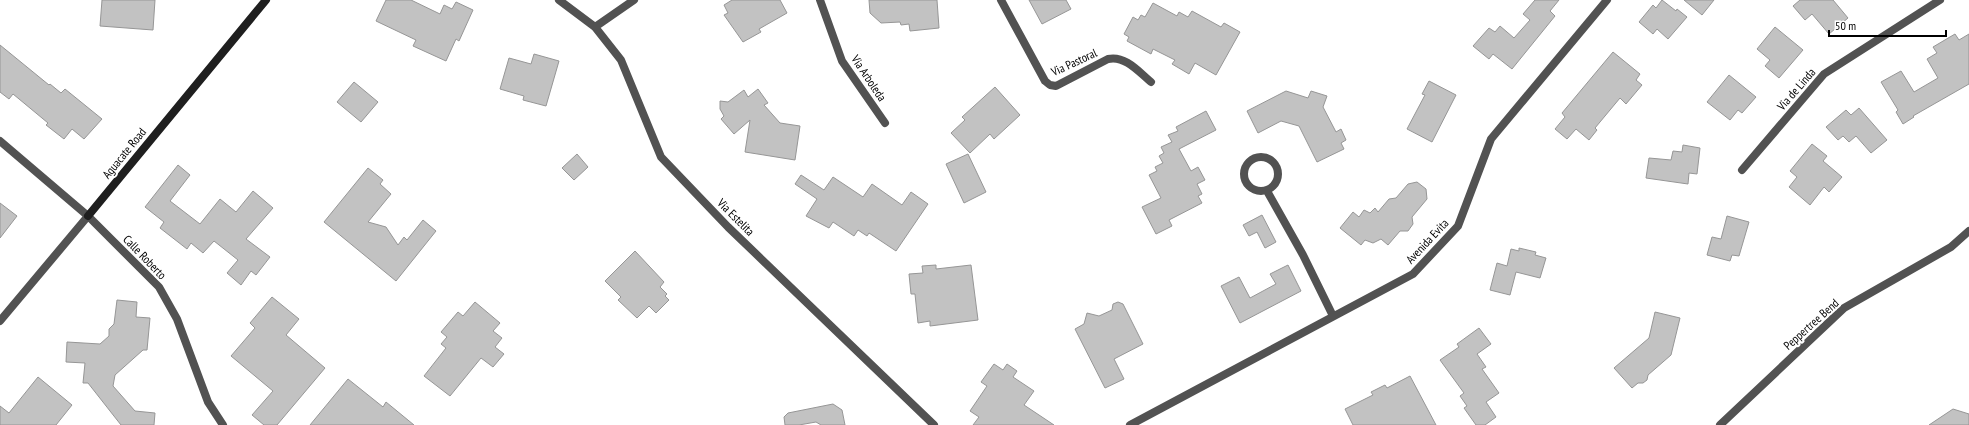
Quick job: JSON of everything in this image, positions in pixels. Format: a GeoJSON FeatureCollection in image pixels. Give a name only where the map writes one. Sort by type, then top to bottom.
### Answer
{"type":"FeatureCollection","features":[{"type":"Feature","properties":{"kind":"street","name":"Aguacate Road"},"geometry":{"type":"LineString","coordinates":[[0,321],[266,0]]}},
{"type":"Feature","properties":{"kind":"street","name":"Via Estelita"},"geometry":{"type":"LineString","coordinates":[[559,0],[594,27],[621,60],[661,157],[728,227],[934,425]]}},
{"type":"Feature","properties":{"kind":"street"},"geometry":{"type":"LineString","coordinates":[[594,27],[634,0]]}},
{"type":"Feature","properties":{"kind":"street","name":"Via Arboleda"},"geometry":{"type":"LineString","coordinates":[[820,0],[842,61],[885,123]]}},
{"type":"Feature","properties":{"kind":"street","name":"Via Pastoral"},"geometry":{"type":"LineString","coordinates":[[1000,0],[1045,80],[1050,85],[1056,86],[1108,59],[1116,57],[1122,59],[1151,82]]}},
{"type":"Feature","properties":{"kind":"street","name":"Avenida Evita"},"geometry":{"type":"LineString","coordinates":[[1130,425],[1412,274],[1458,226],[1491,139],[1607,0]]}},
{"type":"Feature","properties":{"kind":"street","name":"Via de Linda"},"geometry":{"type":"LineString","coordinates":[[1742,170],[1824,74],[1940,0]]}},
{"type":"Feature","properties":{"kind":"street","name":"Calle Roberto"},"geometry":{"type":"LineString","coordinates":[[0,141],[88,216],[159,287],[177,319],[208,402],[223,425]]}},
{"type":"Feature","properties":{"kind":"street"},"geometry":{"type":"LineString","coordinates":[[1265,157],[1272,161],[1276,166],[1278,174],[1277,181],[1273,187],[1266,191],[1259,192],[1252,190],[1247,185],[1243,171],[1246,164],[1251,159],[1265,157]]}},
{"type":"Feature","properties":{"kind":"street"},"geometry":{"type":"LineString","coordinates":[[1266,191],[1303,255],[1333,316]]}},
{"type":"Feature","properties":{"kind":"street","name":"Peppertree Bend"},"geometry":{"type":"LineString","coordinates":[[1720,425],[1844,308],[1951,247],[1969,230]]}},
{"type":"Feature","properties":{"kind":"building"},"geometry":{"type":"Polygon","coordinates":[[[102,0],[155,0],[153,30],[100,26],[102,0]]]}},
{"type":"Feature","properties":{"kind":"building"},"geometry":{"type":"Polygon","coordinates":[[[386,0],[411,0],[440,14],[444,5],[452,9],[456,2],[473,10],[459,41],[456,39],[446,61],[413,46],[416,40],[376,21],[386,0]]]}},
{"type":"Feature","properties":{"kind":"building"},"geometry":{"type":"Polygon","coordinates":[[[732,0],[780,0],[787,13],[759,29],[761,32],[743,42],[724,15],[728,13],[724,5],[732,0]]]}},
{"type":"Feature","properties":{"kind":"building"},"geometry":{"type":"Polygon","coordinates":[[[869,0],[937,0],[939,28],[910,31],[909,24],[901,25],[900,22],[881,23],[870,13],[869,0]]]}},
{"type":"Feature","properties":{"kind":"building"},"geometry":{"type":"Polygon","coordinates":[[[1029,0],[1066,0],[1071,9],[1042,24],[1029,0]]]}},
{"type":"Feature","properties":{"kind":"building"},"geometry":{"type":"Polygon","coordinates":[[[1535,0],[1559,0],[1550,11],[1555,16],[1512,69],[1493,54],[1489,59],[1473,46],[1489,28],[1495,32],[1500,26],[1514,38],[1530,20],[1523,14],[1535,0]]]}},
{"type":"Feature","properties":{"kind":"building"},"geometry":{"type":"Polygon","coordinates":[[[1662,0],[1676,11],[1677,9],[1687,17],[1668,39],[1657,29],[1653,34],[1639,22],[1653,5],[1656,8],[1662,0]]]}},
{"type":"Feature","properties":{"kind":"building"},"geometry":{"type":"Polygon","coordinates":[[[1684,0],[1714,0],[1702,15],[1684,0]]]}},
{"type":"Feature","properties":{"kind":"building"},"geometry":{"type":"Polygon","coordinates":[[[1800,0],[1833,0],[1848,18],[1829,34],[1812,14],[1805,20],[1793,6],[1800,0]]]}},
{"type":"Feature","properties":{"kind":"building"},"geometry":{"type":"Polygon","coordinates":[[[1153,3],[1177,16],[1179,12],[1188,17],[1192,11],[1221,27],[1224,23],[1240,32],[1216,75],[1195,63],[1189,74],[1172,64],[1175,60],[1153,49],[1151,54],[1127,41],[1129,37],[1124,34],[1133,17],[1138,20],[1141,15],[1145,17],[1153,3]]]}},
{"type":"Feature","properties":{"kind":"building"},"geometry":{"type":"Polygon","coordinates":[[[1775,27],[1803,50],[1779,78],[1765,66],[1770,60],[1757,49],[1775,27]]]}},
{"type":"Feature","properties":{"kind":"building"},"geometry":{"type":"Polygon","coordinates":[[[1955,34],[1959,40],[1969,34],[1969,84],[1913,116],[1914,117],[1903,124],[1896,112],[1898,110],[1881,82],[1901,71],[1914,92],[1938,78],[1927,59],[1937,53],[1933,47],[1955,34]]]}},
{"type":"Feature","properties":{"kind":"building"},"geometry":{"type":"Polygon","coordinates":[[[0,45],[49,85],[50,84],[61,93],[65,89],[102,119],[84,139],[72,129],[64,139],[46,125],[48,123],[13,94],[9,99],[0,92],[0,45]]]}},
{"type":"Feature","properties":{"kind":"building"},"geometry":{"type":"Polygon","coordinates":[[[1613,52],[1640,74],[1636,80],[1642,85],[1626,104],[1620,98],[1595,128],[1597,130],[1589,140],[1576,129],[1567,139],[1555,129],[1565,117],[1562,113],[1613,52]]]}},
{"type":"Feature","properties":{"kind":"building"},"geometry":{"type":"Polygon","coordinates":[[[534,54],[559,61],[546,106],[523,100],[524,96],[500,89],[509,58],[531,64],[534,54]]]}},
{"type":"Feature","properties":{"kind":"building"},"geometry":{"type":"Polygon","coordinates":[[[1729,75],[1756,97],[1742,113],[1738,110],[1730,120],[1707,102],[1729,75]]]}},
{"type":"Feature","properties":{"kind":"building"},"geometry":{"type":"Polygon","coordinates":[[[1429,81],[1456,95],[1432,142],[1407,129],[1425,95],[1422,94],[1429,81]]]}},
{"type":"Feature","properties":{"kind":"building"},"geometry":{"type":"Polygon","coordinates":[[[354,82],[378,102],[361,122],[337,102],[354,82]]]}},
{"type":"Feature","properties":{"kind":"building"},"geometry":{"type":"Polygon","coordinates":[[[995,87],[1020,115],[994,139],[990,134],[970,153],[951,133],[965,120],[962,117],[995,87]]]}},
{"type":"Feature","properties":{"kind":"building"},"geometry":{"type":"Polygon","coordinates":[[[758,89],[768,103],[764,105],[780,123],[800,126],[795,160],[745,152],[750,120],[734,134],[721,119],[724,116],[720,109],[720,101],[728,102],[744,90],[748,97],[758,89]]]}},
{"type":"Feature","properties":{"kind":"building"},"geometry":{"type":"Polygon","coordinates":[[[1286,91],[1308,98],[1311,91],[1327,96],[1323,107],[1336,132],[1341,129],[1346,140],[1341,143],[1344,149],[1317,162],[1299,126],[1281,121],[1258,133],[1247,111],[1286,91]]]}},
{"type":"Feature","properties":{"kind":"building"},"geometry":{"type":"Polygon","coordinates":[[[1859,108],[1887,140],[1871,153],[1856,136],[1849,142],[1843,136],[1838,140],[1826,127],[1846,110],[1851,115],[1859,108]]]}},
{"type":"Feature","properties":{"kind":"building"},"geometry":{"type":"Polygon","coordinates":[[[1206,111],[1216,130],[1179,149],[1191,171],[1198,167],[1205,180],[1197,184],[1202,194],[1198,196],[1202,203],[1169,220],[1172,226],[1156,234],[1142,207],[1161,198],[1149,175],[1157,171],[1155,167],[1163,163],[1159,156],[1164,153],[1161,147],[1172,142],[1168,135],[1178,131],[1176,127],[1206,111]]]}},
{"type":"Feature","properties":{"kind":"building"},"geometry":{"type":"Polygon","coordinates":[[[1812,144],[1827,156],[1823,161],[1842,177],[1829,192],[1824,187],[1810,205],[1789,187],[1797,177],[1790,171],[1812,144]]]}},
{"type":"Feature","properties":{"kind":"building"},"geometry":{"type":"Polygon","coordinates":[[[1683,145],[1700,148],[1697,174],[1689,173],[1688,184],[1646,178],[1649,158],[1671,160],[1673,151],[1682,152],[1683,145]]]}},
{"type":"Feature","properties":{"kind":"building"},"geometry":{"type":"Polygon","coordinates":[[[577,154],[588,167],[574,180],[562,168],[577,154]]]}},
{"type":"Feature","properties":{"kind":"building"},"geometry":{"type":"Polygon","coordinates":[[[968,154],[986,192],[964,203],[946,164],[968,154]]]}},
{"type":"Feature","properties":{"kind":"building"},"geometry":{"type":"Polygon","coordinates":[[[178,165],[190,175],[170,201],[200,224],[220,199],[236,212],[253,191],[273,208],[246,239],[270,257],[256,275],[251,271],[241,285],[227,273],[238,260],[214,241],[203,253],[191,243],[187,249],[160,228],[164,222],[145,207],[178,165]]]}},
{"type":"Feature","properties":{"kind":"building"},"geometry":{"type":"Polygon","coordinates":[[[368,168],[383,180],[380,184],[391,194],[368,222],[386,227],[398,245],[404,237],[407,240],[423,220],[436,231],[396,281],[324,222],[368,168]]]}},
{"type":"Feature","properties":{"kind":"building"},"geometry":{"type":"Polygon","coordinates":[[[801,175],[824,190],[833,177],[863,197],[872,184],[902,205],[911,192],[928,204],[896,251],[869,233],[867,236],[858,230],[854,236],[833,222],[829,228],[806,216],[817,199],[795,184],[801,175]]]}},
{"type":"Feature","properties":{"kind":"building"},"geometry":{"type":"Polygon","coordinates":[[[1417,182],[1426,189],[1427,199],[1412,217],[1413,224],[1408,231],[1400,231],[1388,245],[1381,239],[1373,243],[1365,240],[1361,245],[1340,228],[1353,212],[1359,217],[1364,210],[1370,213],[1375,208],[1378,212],[1389,199],[1396,198],[1408,184],[1417,182]]]}},
{"type":"Feature","properties":{"kind":"building"},"geometry":{"type":"Polygon","coordinates":[[[0,203],[17,216],[0,238],[0,203]]]}},
{"type":"Feature","properties":{"kind":"building"},"geometry":{"type":"Polygon","coordinates":[[[1262,215],[1276,242],[1265,248],[1257,232],[1249,236],[1243,225],[1262,215]]]}},
{"type":"Feature","properties":{"kind":"building"},"geometry":{"type":"Polygon","coordinates":[[[1727,216],[1749,222],[1739,256],[1732,255],[1730,261],[1707,255],[1712,237],[1721,239],[1727,216]]]}},
{"type":"Feature","properties":{"kind":"building"},"geometry":{"type":"Polygon","coordinates":[[[1519,248],[1536,252],[1535,255],[1546,258],[1540,278],[1516,272],[1510,295],[1490,290],[1497,263],[1507,266],[1511,249],[1519,251],[1519,248]]]}},
{"type":"Feature","properties":{"kind":"building"},"geometry":{"type":"Polygon","coordinates":[[[635,251],[664,282],[660,287],[667,294],[665,296],[669,300],[656,313],[649,306],[637,318],[618,300],[621,297],[605,281],[635,251]]]}},
{"type":"Feature","properties":{"kind":"building"},"geometry":{"type":"Polygon","coordinates":[[[936,265],[936,269],[971,265],[978,320],[930,326],[930,321],[918,323],[915,294],[911,294],[909,274],[923,273],[922,266],[936,265]]]}},
{"type":"Feature","properties":{"kind":"building"},"geometry":{"type":"Polygon","coordinates":[[[1288,265],[1301,291],[1240,323],[1221,286],[1239,277],[1250,298],[1276,284],[1270,274],[1288,265]]]}},
{"type":"Feature","properties":{"kind":"building"},"geometry":{"type":"Polygon","coordinates":[[[272,297],[299,319],[286,335],[325,368],[277,425],[264,425],[252,415],[273,391],[231,356],[255,328],[250,323],[272,297]]]}},
{"type":"Feature","properties":{"kind":"building"},"geometry":{"type":"Polygon","coordinates":[[[117,300],[137,302],[136,317],[150,318],[147,350],[143,350],[115,375],[113,386],[135,411],[155,413],[154,425],[121,425],[88,383],[83,383],[85,363],[66,362],[67,342],[100,344],[109,336],[109,329],[114,324],[117,300]]]}},
{"type":"Feature","properties":{"kind":"building"},"geometry":{"type":"Polygon","coordinates":[[[475,302],[500,323],[493,331],[502,338],[495,347],[504,354],[493,367],[481,358],[450,396],[424,376],[446,348],[441,344],[447,337],[441,332],[458,312],[463,316],[475,302]]]}},
{"type":"Feature","properties":{"kind":"building"},"geometry":{"type":"Polygon","coordinates":[[[1118,302],[1123,304],[1143,344],[1114,359],[1124,379],[1105,388],[1075,329],[1084,324],[1087,313],[1099,316],[1112,310],[1113,304],[1118,302]]]}},
{"type":"Feature","properties":{"kind":"building"},"geometry":{"type":"Polygon","coordinates":[[[1655,312],[1680,318],[1671,355],[1648,375],[1647,380],[1643,383],[1638,383],[1632,388],[1614,368],[1649,338],[1655,312]]]}},
{"type":"Feature","properties":{"kind":"building"},"geometry":{"type":"Polygon","coordinates":[[[1479,328],[1491,344],[1477,354],[1486,367],[1482,369],[1499,393],[1486,402],[1496,417],[1485,425],[1476,425],[1464,408],[1467,406],[1460,396],[1464,393],[1440,360],[1459,347],[1457,344],[1479,328]]]}},
{"type":"Feature","properties":{"kind":"building"},"geometry":{"type":"Polygon","coordinates":[[[994,364],[1003,370],[1007,364],[1017,371],[1013,377],[1034,391],[1024,405],[1054,425],[973,425],[979,417],[970,411],[987,386],[981,382],[994,364]]]}},
{"type":"Feature","properties":{"kind":"building"},"geometry":{"type":"Polygon","coordinates":[[[1410,376],[1436,425],[1353,425],[1345,409],[1373,395],[1371,392],[1385,385],[1387,388],[1410,376]]]}},
{"type":"Feature","properties":{"kind":"building"},"geometry":{"type":"Polygon","coordinates":[[[38,377],[72,405],[56,425],[0,425],[0,406],[9,413],[38,377]]]}},
{"type":"Feature","properties":{"kind":"building"},"geometry":{"type":"Polygon","coordinates":[[[348,379],[383,407],[386,402],[414,425],[310,425],[348,379]]]}},
{"type":"Feature","properties":{"kind":"building"},"geometry":{"type":"Polygon","coordinates":[[[833,404],[842,410],[845,425],[821,425],[816,422],[799,425],[785,425],[784,417],[788,413],[833,404]]]}},
{"type":"Feature","properties":{"kind":"building"},"geometry":{"type":"Polygon","coordinates":[[[1953,409],[1969,414],[1969,425],[1929,425],[1953,409]]]}}]}
